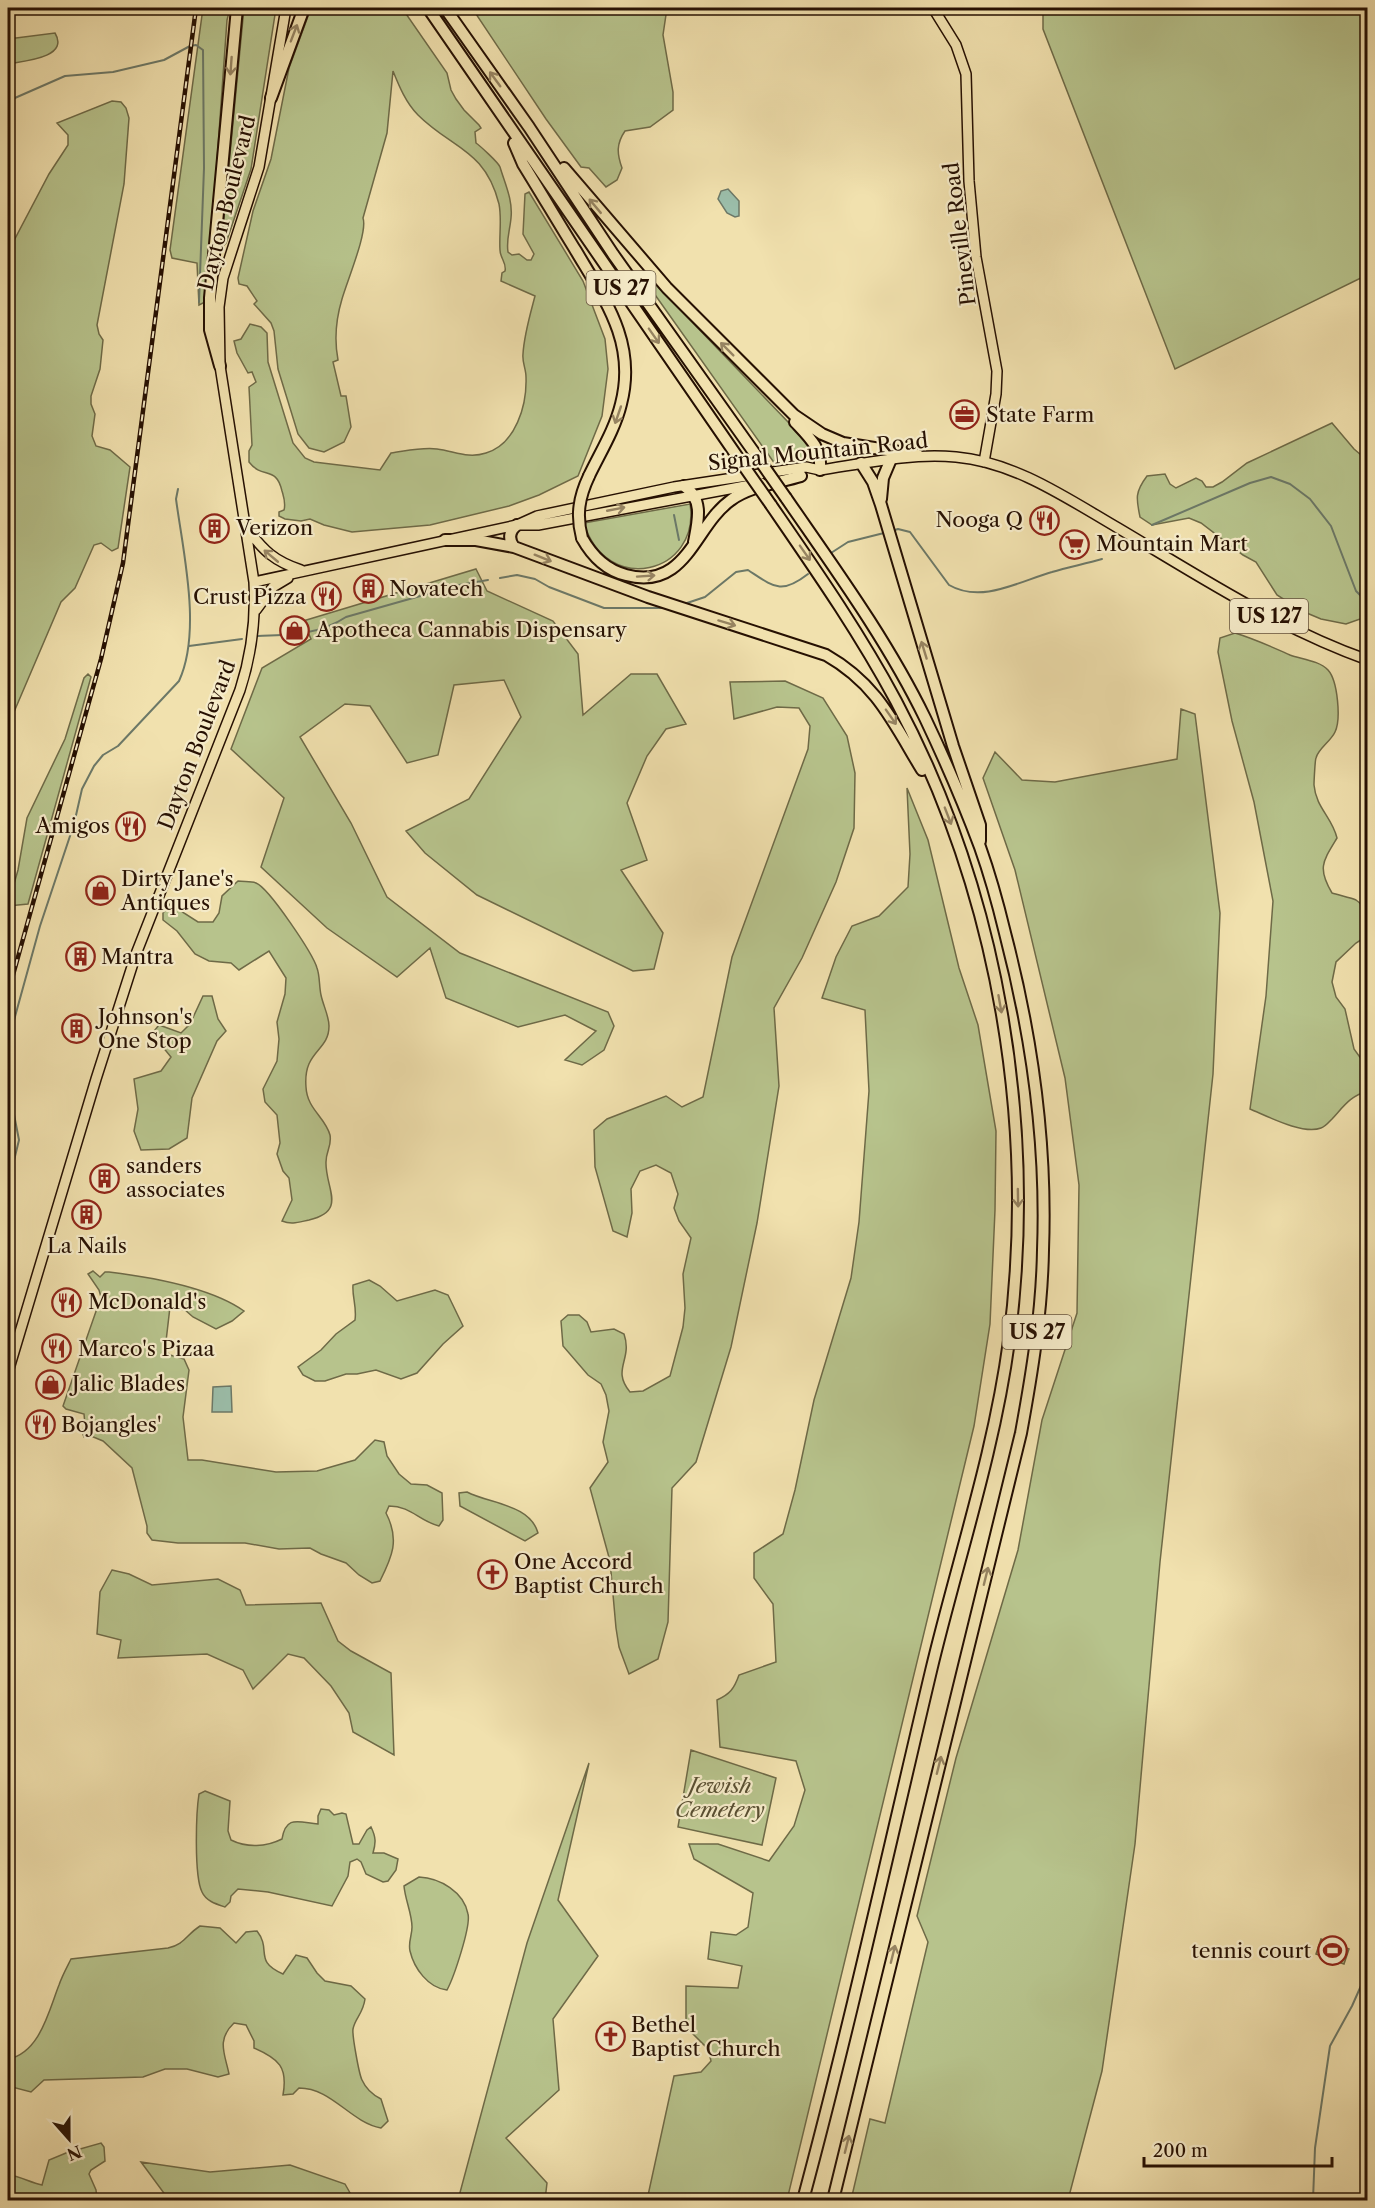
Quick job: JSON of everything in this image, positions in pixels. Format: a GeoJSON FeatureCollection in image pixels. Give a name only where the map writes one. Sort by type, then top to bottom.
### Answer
{"type":"FeatureCollection","features":[{"type":"Feature","properties":{"kind":"highway"},"geometry":{"type":"LineString","coordinates":[[220,366],[210,330],[210,298],[237,8]]}},
{"type":"Feature","properties":{"kind":"highway"},"geometry":{"type":"LineString","coordinates":[[271,98],[304,8]]}},
{"type":"Feature","properties":{"kind":"highway","name":"US 27"},"geometry":{"type":"LineString","coordinates":[[428,8],[843,609],[896,701],[935,782],[958,843],[978,906],[992,963],[1007,1046],[1013,1096],[1018,1230],[1015,1287],[1002,1388],[803,2200]]}},
{"type":"Feature","properties":{"kind":"highway","name":"US 27"},"geometry":{"type":"LineString","coordinates":[[445,8],[529,126],[613,254],[786,498],[888,650],[924,717],[980,847],[996,896],[1026,1021],[1041,1145],[1043,1250],[1038,1323],[1021,1433],[833,2200]]}},
{"type":"Feature","properties":{"kind":"highway"},"geometry":{"type":"LineString","coordinates":[[501,115],[524,164],[608,305],[621,339],[625,363],[621,405],[614,426],[589,476],[580,499],[578,512],[582,538],[594,556],[609,569],[630,576],[643,578],[654,576],[674,568],[715,516],[733,498],[745,492],[801,476]]}},
{"type":"Feature","properties":{"kind":"highway"},"geometry":{"type":"LineString","coordinates":[[529,126],[638,256],[814,441],[820,456],[820,470]]}},
{"type":"Feature","properties":{"kind":"highway"},"geometry":{"type":"LineString","coordinates":[[745,367],[794,415],[822,434],[858,447],[918,455]]}},
{"type":"Feature","properties":{"kind":"highway"},"geometry":{"type":"LineString","coordinates":[[881,505],[883,478],[891,459]]}},
{"type":"Feature","properties":{"kind":"highway"},"geometry":{"type":"LineString","coordinates":[[861,463],[873,482],[881,505],[953,746],[980,825],[980,847]]}},
{"type":"Feature","properties":{"kind":"highway"},"geometry":{"type":"LineString","coordinates":[[684,486],[695,494],[698,515],[692,548]]}},
{"type":"Feature","properties":{"kind":"highway"},"geometry":{"type":"LineString","coordinates":[[514,547],[510,534],[517,525]]}},
{"type":"Feature","properties":{"kind":"highway"},"geometry":{"type":"LineString","coordinates":[[446,540],[476,540],[514,547],[648,597],[826,655],[849,670],[879,700],[900,730],[921,769],[935,782]]}},
{"type":"Feature","properties":{"kind":"main road","name":"Dayton Boulevard"},"geometry":{"type":"LineString","coordinates":[[8,1372],[136,954],[243,681],[252,649],[256,610],[254,582],[220,366],[218,333],[224,278],[259,166],[286,8]]}},
{"type":"Feature","properties":{"kind":"main road","name":"Pineville Road"},"geometry":{"type":"LineString","coordinates":[[933,8],[956,45],[966,74],[969,181],[976,257],[997,371],[996,394],[984,462]]}},
{"type":"Feature","properties":{"kind":"main road","name":"Signal Mountain Road"},"geometry":{"type":"LineString","coordinates":[[517,525],[537,516],[684,486],[806,467],[820,470],[918,455],[958,457],[984,462],[1025,476],[1235,598],[1283,623],[1368,660]]}},
{"type":"Feature","properties":{"kind":"main road","name":"US 127"},"geometry":{"type":"LineString","coordinates":[[801,476],[820,470]]}},
{"type":"Feature","properties":{"kind":"main road","name":"Signal Mountain Road"},"geometry":{"type":"LineString","coordinates":[[254,582],[517,525],[538,525],[801,476]]}},
{"type":"Feature","properties":{"kind":"main road"},"geometry":{"type":"LineString","coordinates":[[247,530],[269,555],[279,562],[304,571]]}},
{"type":"Feature","properties":{"kind":"main road"},"geometry":{"type":"LineString","coordinates":[[256,610],[273,587],[304,571]]}},
{"type":"Feature","properties":{"kind":"green space"},"geometry":{"type":"Polygon","coordinates":[[[203,8],[230,8],[227,20],[210,259],[205,302],[199,305],[197,263],[172,258],[170,250],[203,8]]]}},
{"type":"Feature","properties":{"kind":"green space"},"geometry":{"type":"Polygon","coordinates":[[[244,8],[276,8],[251,169],[226,243],[221,248],[244,8]]]}},
{"type":"Feature","properties":{"kind":"green space"},"geometry":{"type":"Polygon","coordinates":[[[311,8],[402,8],[447,73],[456,99],[481,128],[475,132],[476,143],[500,167],[511,205],[508,252],[512,255],[519,254],[527,260],[531,260],[534,254],[523,234],[525,194],[529,192],[583,281],[605,339],[608,369],[602,416],[578,476],[539,495],[509,506],[430,525],[352,532],[310,519],[301,521],[279,516],[279,512],[284,510],[285,505],[279,483],[273,475],[259,470],[249,462],[249,451],[252,445],[249,387],[256,382],[252,372],[248,373],[237,353],[234,341],[241,339],[250,324],[261,327],[267,333],[268,362],[293,443],[305,458],[314,462],[380,470],[391,453],[431,449],[479,455],[496,448],[505,441],[518,422],[522,411],[526,388],[524,347],[535,296],[501,281],[505,268],[500,250],[500,210],[493,186],[485,172],[466,152],[418,115],[406,100],[393,71],[387,133],[363,218],[363,234],[337,322],[338,360],[333,362],[341,396],[346,396],[351,427],[344,442],[324,452],[309,448],[298,434],[278,369],[271,323],[254,304],[257,301],[247,286],[239,284],[238,278],[253,211],[271,159],[289,68],[311,8]]]}},
{"type":"Feature","properties":{"kind":"green space"},"geometry":{"type":"Polygon","coordinates":[[[472,8],[667,8],[663,35],[673,92],[673,110],[650,127],[625,131],[618,149],[622,168],[617,180],[606,187],[589,168],[581,167],[472,8]]]}},
{"type":"Feature","properties":{"kind":"green space"},"geometry":{"type":"Polygon","coordinates":[[[1043,8],[1367,8],[1367,275],[1175,369],[1043,29],[1043,8]]]}},
{"type":"Feature","properties":{"kind":"green space"},"geometry":{"type":"Polygon","coordinates":[[[55,33],[58,41],[51,53],[43,57],[8,64],[8,37],[55,33]]]}},
{"type":"Feature","properties":{"kind":"green space"},"geometry":{"type":"Polygon","coordinates":[[[112,101],[121,102],[129,118],[124,184],[97,325],[103,340],[100,369],[91,396],[91,404],[95,414],[92,436],[96,446],[110,450],[130,467],[118,548],[112,551],[101,543],[94,545],[75,588],[61,602],[8,726],[8,252],[49,174],[68,145],[68,135],[57,123],[112,101]]]}},
{"type":"Feature","properties":{"kind":"green space"},"geometry":{"type":"Polygon","coordinates":[[[643,273],[812,447],[817,458],[775,464],[641,275],[643,273]]]}},
{"type":"Feature","properties":{"kind":"green space"},"geometry":{"type":"Polygon","coordinates":[[[1332,423],[1354,449],[1367,460],[1367,621],[1360,619],[1346,624],[1321,619],[1302,611],[1277,595],[1256,562],[1243,555],[1201,523],[1189,518],[1152,525],[1140,517],[1138,495],[1140,486],[1147,476],[1165,474],[1170,484],[1176,488],[1196,478],[1206,487],[1213,487],[1247,463],[1332,423]]]}},
{"type":"Feature","properties":{"kind":"green space"},"geometry":{"type":"Polygon","coordinates":[[[690,504],[690,528],[681,547],[667,560],[649,568],[630,568],[611,561],[595,546],[584,523],[690,504]]]}},
{"type":"Feature","properties":{"kind":"green space"},"geometry":{"type":"Polygon","coordinates":[[[476,569],[487,591],[553,621],[578,654],[583,715],[631,674],[657,674],[686,724],[666,729],[647,756],[627,803],[647,860],[621,870],[663,933],[654,969],[633,971],[477,895],[425,853],[406,831],[469,799],[521,717],[504,680],[454,685],[438,755],[407,763],[370,706],[345,704],[300,737],[351,823],[387,897],[460,953],[608,1012],[614,1026],[604,1050],[582,1065],[565,1060],[596,1031],[565,1015],[518,1027],[446,998],[430,948],[397,977],[327,928],[261,867],[284,798],[231,749],[262,668],[311,639],[303,621],[476,569]]]}},
{"type":"Feature","properties":{"kind":"green space"},"geometry":{"type":"Polygon","coordinates":[[[1235,633],[1290,655],[1320,664],[1331,675],[1336,691],[1337,726],[1333,735],[1317,755],[1314,785],[1318,800],[1337,838],[1325,859],[1324,877],[1332,893],[1356,900],[1363,907],[1366,916],[1367,936],[1336,962],[1332,982],[1336,997],[1345,1009],[1354,1049],[1367,1067],[1368,1091],[1352,1099],[1321,1128],[1295,1127],[1250,1109],[1266,996],[1273,901],[1254,802],[1232,721],[1218,652],[1220,638],[1235,633]]]}},
{"type":"Feature","properties":{"kind":"green space"},"geometry":{"type":"Polygon","coordinates":[[[88,674],[91,677],[28,904],[8,906],[8,891],[14,884],[18,870],[27,818],[65,739],[84,678],[88,674]]]}},
{"type":"Feature","properties":{"kind":"green space"},"geometry":{"type":"Polygon","coordinates":[[[785,681],[823,698],[847,736],[855,773],[854,828],[836,882],[802,958],[774,1008],[779,1086],[757,1223],[731,1347],[696,1462],[672,1488],[668,1622],[658,1659],[629,1674],[619,1647],[610,1561],[590,1488],[608,1462],[603,1442],[609,1411],[606,1395],[601,1384],[588,1375],[563,1346],[561,1321],[568,1315],[579,1315],[587,1322],[591,1332],[614,1329],[624,1334],[626,1351],[622,1377],[630,1392],[643,1391],[670,1376],[683,1327],[685,1308],[683,1274],[691,1238],[679,1221],[674,1208],[678,1194],[671,1173],[656,1165],[640,1171],[631,1189],[632,1213],[627,1237],[613,1231],[595,1167],[594,1130],[607,1119],[666,1096],[682,1107],[703,1097],[732,957],[808,749],[810,726],[799,708],[777,707],[734,719],[730,682],[785,681]]]}},
{"type":"Feature","properties":{"kind":"green space"},"geometry":{"type":"Polygon","coordinates":[[[1181,709],[1195,714],[1220,913],[1213,1074],[1160,1562],[1135,1844],[1102,2071],[1068,2200],[851,2200],[870,2119],[885,2123],[928,1942],[917,1916],[956,1758],[1018,1550],[1042,1420],[1077,1313],[1079,1185],[1065,1078],[1015,870],[983,778],[995,752],[1022,780],[1055,782],[1177,759],[1181,709]]]}},
{"type":"Feature","properties":{"kind":"green space"},"geometry":{"type":"Polygon","coordinates":[[[907,788],[928,840],[959,968],[978,1025],[996,1131],[990,1324],[974,1426],[787,2200],[647,2200],[674,2076],[701,2072],[711,2061],[708,2049],[686,2027],[686,1986],[738,1988],[742,1966],[708,1959],[711,1932],[736,1935],[748,1927],[753,1893],[694,1859],[689,1844],[718,1844],[769,1861],[794,1826],[805,1790],[796,1761],[720,1747],[717,1700],[731,1690],[739,1675],[776,1662],[773,1604],[754,1578],[754,1553],[783,1534],[814,1400],[851,1278],[859,1222],[869,1091],[865,1010],[822,998],[836,957],[852,926],[879,916],[908,887],[910,854],[907,788]]]}},
{"type":"Feature","properties":{"kind":"green space"},"geometry":{"type":"Polygon","coordinates":[[[238,881],[254,882],[262,888],[280,908],[299,936],[317,968],[321,995],[329,1022],[328,1035],[308,1066],[306,1087],[309,1101],[330,1135],[326,1162],[332,1197],[331,1205],[328,1211],[321,1216],[299,1222],[282,1221],[292,1200],[289,1178],[283,1171],[277,1154],[280,1143],[277,1115],[265,1102],[263,1089],[277,1061],[279,1039],[277,1022],[285,994],[286,978],[269,951],[239,970],[231,963],[209,961],[195,954],[177,931],[163,920],[163,913],[170,904],[198,922],[213,922],[219,913],[222,896],[238,881]]]}},
{"type":"Feature","properties":{"kind":"green space"},"geometry":{"type":"Polygon","coordinates":[[[203,996],[212,996],[218,1019],[226,1031],[217,1041],[192,1098],[187,1138],[169,1149],[141,1150],[134,1131],[138,1109],[134,1079],[161,1071],[171,1057],[157,1040],[155,1030],[159,1025],[181,1033],[190,1024],[203,996]]]}},
{"type":"Feature","properties":{"kind":"green space"},"geometry":{"type":"Polygon","coordinates":[[[93,1271],[100,1277],[105,1272],[109,1272],[179,1284],[214,1295],[244,1311],[232,1321],[216,1329],[185,1310],[170,1307],[165,1350],[170,1355],[184,1359],[189,1370],[183,1417],[188,1460],[202,1460],[276,1472],[317,1471],[355,1460],[375,1440],[384,1442],[387,1456],[399,1474],[411,1484],[427,1485],[442,1493],[443,1520],[439,1526],[403,1508],[389,1506],[386,1513],[393,1532],[393,1548],[380,1581],[372,1583],[346,1563],[310,1548],[279,1549],[245,1543],[178,1543],[152,1540],[147,1533],[132,1468],[103,1441],[91,1436],[84,1437],[82,1432],[85,1425],[84,1414],[63,1406],[101,1297],[88,1274],[93,1271]]]}},
{"type":"Feature","properties":{"kind":"green space"},"geometry":{"type":"Polygon","coordinates":[[[369,1280],[380,1286],[397,1301],[435,1290],[448,1295],[463,1326],[417,1373],[401,1379],[376,1370],[346,1374],[325,1381],[315,1381],[303,1375],[298,1367],[355,1320],[353,1285],[369,1280]]]}},
{"type":"Feature","properties":{"kind":"green space"},"geometry":{"type":"Polygon","coordinates":[[[467,1492],[518,1510],[534,1523],[538,1533],[525,1541],[460,1506],[459,1493],[467,1492]]]}},
{"type":"Feature","properties":{"kind":"green space"},"geometry":{"type":"Polygon","coordinates":[[[112,1570],[129,1574],[152,1585],[218,1579],[240,1590],[246,1605],[321,1603],[338,1641],[351,1651],[391,1673],[394,1755],[353,1732],[349,1713],[331,1686],[304,1658],[288,1654],[253,1689],[243,1670],[207,1654],[118,1658],[121,1640],[97,1634],[100,1592],[112,1570]]]}},
{"type":"Feature","properties":{"kind":"green space","name":"Jewish Cemetery"},"geometry":{"type":"Polygon","coordinates":[[[691,1750],[776,1778],[762,1845],[678,1827],[691,1750]]]}},
{"type":"Feature","properties":{"kind":"green space"},"geometry":{"type":"Polygon","coordinates":[[[589,1763],[558,1900],[598,1956],[553,2019],[559,2090],[506,2138],[547,2183],[545,2200],[458,2200],[527,1943],[589,1763]]]}},
{"type":"Feature","properties":{"kind":"green space"},"geometry":{"type":"Polygon","coordinates":[[[205,1791],[230,1801],[228,1831],[231,1840],[237,1843],[256,1846],[276,1842],[282,1839],[286,1826],[290,1823],[318,1824],[321,1809],[329,1810],[334,1815],[346,1814],[353,1844],[359,1844],[371,1827],[375,1840],[373,1853],[384,1853],[398,1859],[396,1870],[388,1881],[383,1882],[366,1874],[361,1862],[357,1859],[350,1862],[348,1876],[332,1906],[268,1892],[238,1889],[225,1907],[215,1903],[206,1898],[202,1892],[198,1873],[196,1844],[198,1803],[199,1794],[205,1791]]]}},
{"type":"Feature","properties":{"kind":"green space"},"geometry":{"type":"Polygon","coordinates":[[[419,1877],[435,1880],[450,1888],[462,1899],[468,1914],[465,1940],[447,1990],[434,1985],[423,1976],[410,1951],[412,1922],[404,1886],[419,1877]]]}},
{"type":"Feature","properties":{"kind":"green space"},"geometry":{"type":"Polygon","coordinates":[[[200,1926],[220,1928],[236,1943],[246,1932],[257,1931],[263,1944],[266,1960],[274,1969],[283,1974],[296,1955],[307,1958],[325,1981],[351,1986],[365,1999],[354,2025],[354,2039],[362,2080],[375,2096],[381,2099],[388,2121],[381,2128],[370,2125],[331,2099],[311,2089],[299,2088],[293,2094],[283,2095],[284,2077],[280,2065],[270,2056],[254,2048],[254,2041],[246,2025],[234,2023],[228,2029],[223,2041],[229,2074],[218,2077],[187,2069],[165,2069],[143,2077],[44,2080],[31,2092],[8,2086],[8,2059],[19,2055],[36,2040],[71,1959],[168,1948],[182,1942],[200,1926]]]}},
{"type":"Feature","properties":{"kind":"green space","name":"tennis court"},"geometry":{"type":"Polygon","coordinates":[[[1321,1939],[1349,1949],[1344,1964],[1316,1954],[1321,1939]]]}},
{"type":"Feature","properties":{"kind":"green space"},"geometry":{"type":"Polygon","coordinates":[[[101,2143],[104,2147],[105,2161],[91,2170],[89,2174],[96,2190],[97,2200],[8,2200],[8,2175],[42,2185],[49,2160],[101,2143]]]}},
{"type":"Feature","properties":{"kind":"green space"},"geometry":{"type":"Polygon","coordinates":[[[141,2162],[210,2172],[290,2165],[345,2184],[354,2200],[169,2200],[141,2162]]]}},
{"type":"Feature","properties":{"kind":"shaded area"},"geometry":{"type":"Polygon","coordinates":[[[728,189],[739,201],[739,216],[735,217],[727,213],[718,199],[721,191],[728,189]]]}},
{"type":"Feature","properties":{"kind":"shaded area"},"geometry":{"type":"Polygon","coordinates":[[[231,1386],[232,1412],[212,1412],[213,1387],[231,1386]]]}},
{"type":"Feature","properties":{"kind":"waterway"},"geometry":{"type":"LineString","coordinates":[[8,101],[65,76],[113,72],[164,60],[190,46],[196,45],[203,50],[204,168],[199,302]]}},
{"type":"Feature","properties":{"kind":"waterway"},"geometry":{"type":"LineString","coordinates":[[1152,525],[1250,483],[1271,477],[1290,484],[1310,499],[1331,526],[1356,591],[1368,603]]}},
{"type":"Feature","properties":{"kind":"waterway"},"geometry":{"type":"LineString","coordinates":[[8,1042],[40,926],[74,824],[82,789],[94,766],[103,755],[118,746],[179,681],[186,661],[189,639],[189,591],[176,499],[178,489]]}},
{"type":"Feature","properties":{"kind":"waterway"},"geometry":{"type":"LineString","coordinates":[[674,515],[679,540]]}},
{"type":"Feature","properties":{"kind":"waterway"},"geometry":{"type":"LineString","coordinates":[[892,531],[898,529],[910,532],[949,585],[975,592],[1001,589],[1102,559]]}},
{"type":"Feature","properties":{"kind":"waterway"},"geometry":{"type":"LineString","coordinates":[[831,553],[848,542],[884,533]]}},
{"type":"Feature","properties":{"kind":"waterway"},"geometry":{"type":"LineString","coordinates":[[684,604],[705,597],[736,572],[748,570],[778,586],[791,585],[808,574]]}},
{"type":"Feature","properties":{"kind":"waterway"},"geometry":{"type":"LineString","coordinates":[[500,578],[517,575],[535,579],[549,587],[604,608],[667,608]]}},
{"type":"Feature","properties":{"kind":"waterway"},"geometry":{"type":"LineString","coordinates":[[258,636],[314,631],[346,617],[459,585],[488,580]]}},
{"type":"Feature","properties":{"kind":"waterway"},"geometry":{"type":"LineString","coordinates":[[189,646],[242,639]]}},
{"type":"Feature","properties":{"kind":"waterway"},"geometry":{"type":"LineString","coordinates":[[8,1084],[19,1140],[8,1185]]}},
{"type":"Feature","properties":{"kind":"waterway"},"geometry":{"type":"LineString","coordinates":[[1313,2200],[1315,2148],[1330,2046],[1368,1970]]}},
{"type":"Feature","properties":{"kind":"railway"},"geometry":{"type":"LineString","coordinates":[[8,993],[101,659],[123,563],[196,8]]}},
{"type":"Feature","properties":{"kind":"place","name":"State Farm"},"geometry":{"type":"Point","coordinates":[965,415]}},
{"type":"Feature","properties":{"kind":"place","name":"Nooga Q"},"geometry":{"type":"Point","coordinates":[1044,520]}},
{"type":"Feature","properties":{"kind":"place","name":"Verizon"},"geometry":{"type":"Point","coordinates":[215,528]}},
{"type":"Feature","properties":{"kind":"place","name":"Mountain Mart"},"geometry":{"type":"Point","coordinates":[1075,544]}},
{"type":"Feature","properties":{"kind":"place","name":"Novatech"},"geometry":{"type":"Point","coordinates":[368,589]}},
{"type":"Feature","properties":{"kind":"place","name":"Crust Pizza"},"geometry":{"type":"Point","coordinates":[327,597]}},
{"type":"Feature","properties":{"kind":"place","name":"Apotheca Cannabis Dispensary"},"geometry":{"type":"Point","coordinates":[295,630]}},
{"type":"Feature","properties":{"kind":"place","name":"Amigos"},"geometry":{"type":"Point","coordinates":[131,826]}},
{"type":"Feature","properties":{"kind":"place","name":"Dirty Jane's Antiques"},"geometry":{"type":"Point","coordinates":[100,891]}},
{"type":"Feature","properties":{"kind":"place","name":"Mantra"},"geometry":{"type":"Point","coordinates":[80,957]}},
{"type":"Feature","properties":{"kind":"place","name":"Johnson's One Stop"},"geometry":{"type":"Point","coordinates":[77,1029]}},
{"type":"Feature","properties":{"kind":"place","name":"sanders associates"},"geometry":{"type":"Point","coordinates":[105,1178]}},
{"type":"Feature","properties":{"kind":"place","name":"La Nails"},"geometry":{"type":"Point","coordinates":[87,1215]}},
{"type":"Feature","properties":{"kind":"place","name":"McDonald's"},"geometry":{"type":"Point","coordinates":[67,1302]}},
{"type":"Feature","properties":{"kind":"place","name":"Marco's Pizaa"},"geometry":{"type":"Point","coordinates":[57,1349]}},
{"type":"Feature","properties":{"kind":"place","name":"Jalic Blades"},"geometry":{"type":"Point","coordinates":[51,1384]}},
{"type":"Feature","properties":{"kind":"place","name":"Bojangles'"},"geometry":{"type":"Point","coordinates":[40,1425]}},
{"type":"Feature","properties":{"kind":"place","name":"One Accord Baptist Church"},"geometry":{"type":"Point","coordinates":[493,1574]}},
{"type":"Feature","properties":{"kind":"place","name":"tennis court"},"geometry":{"type":"Point","coordinates":[1332,1951]}},
{"type":"Feature","properties":{"kind":"place","name":"Bethel Baptist Church"},"geometry":{"type":"Point","coordinates":[610,2037]}}]}
